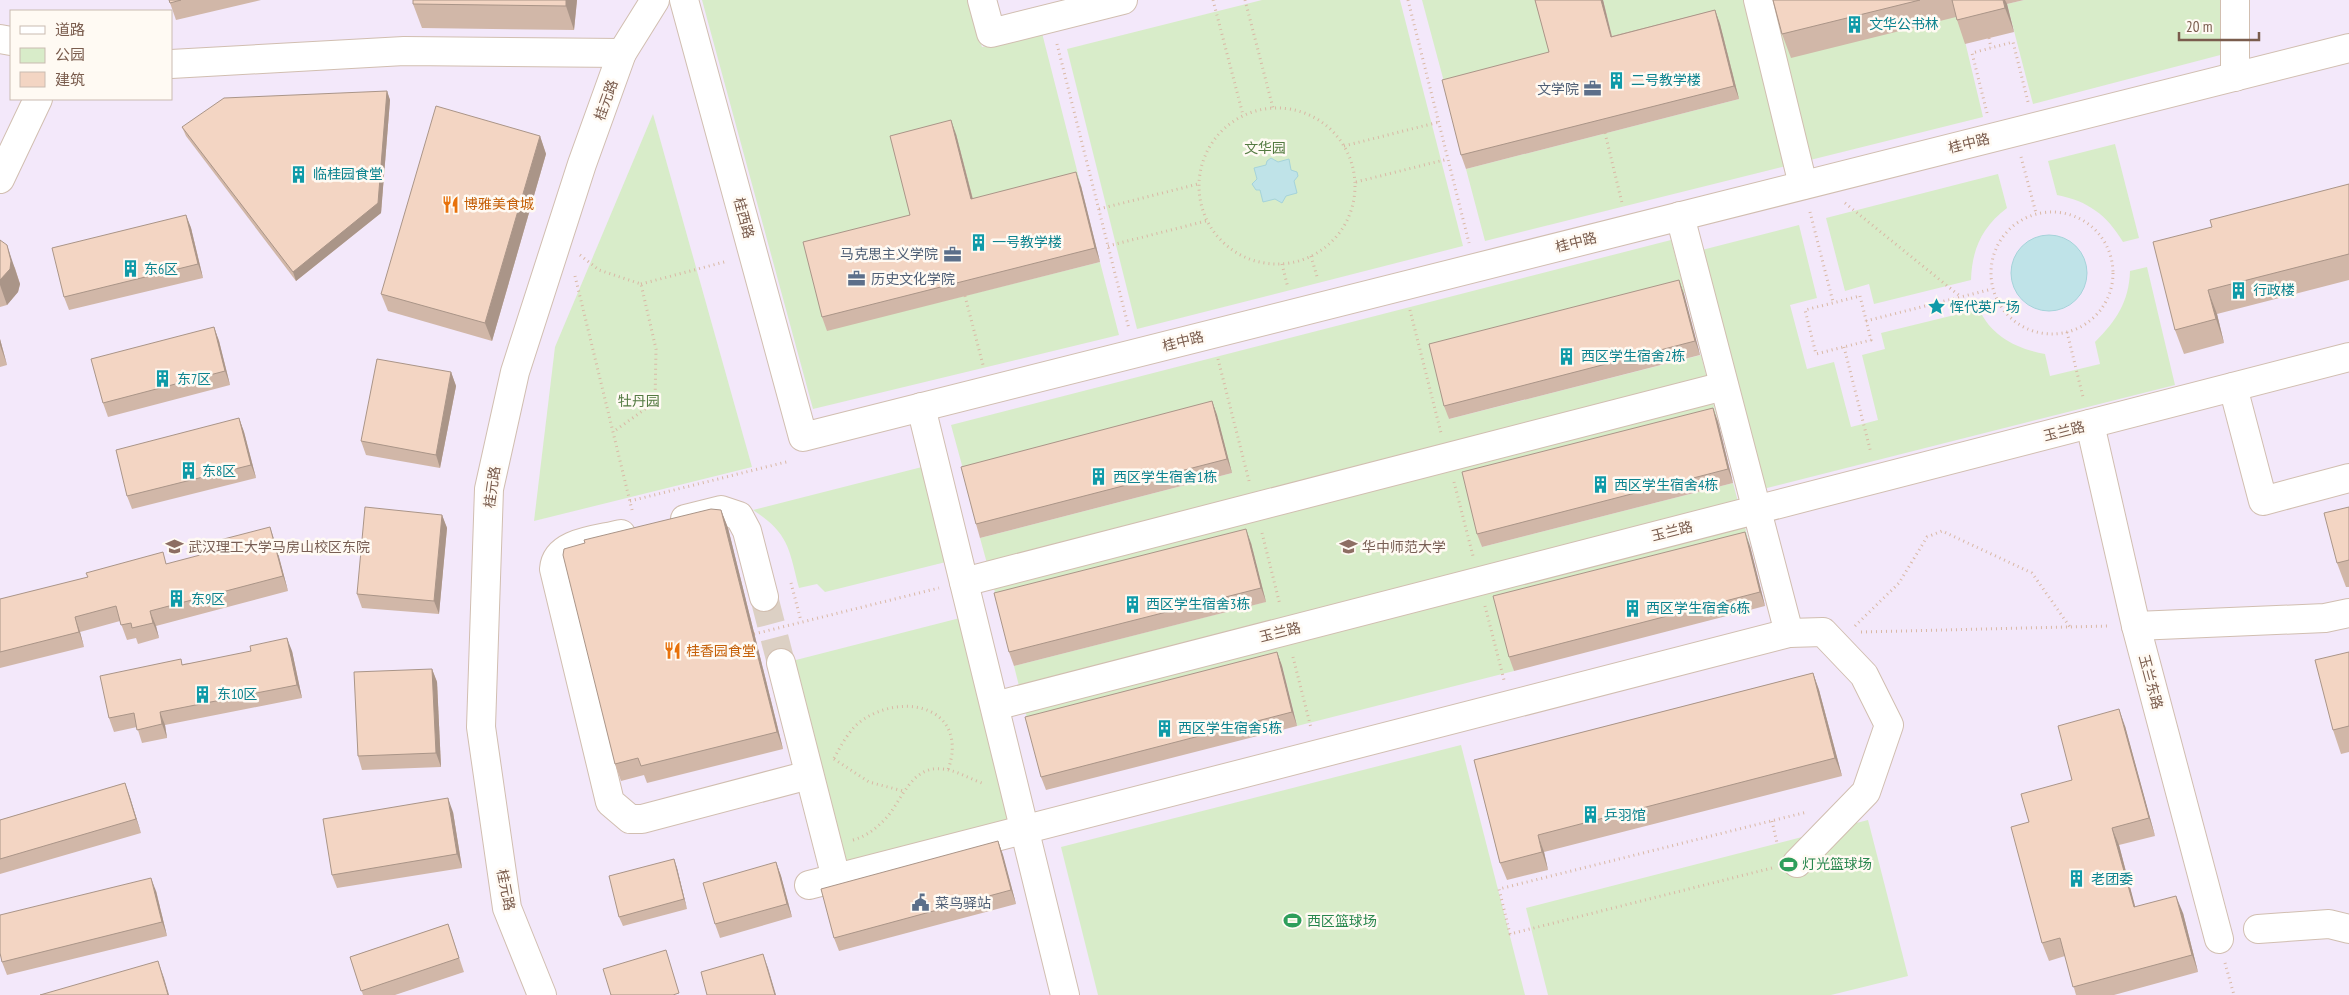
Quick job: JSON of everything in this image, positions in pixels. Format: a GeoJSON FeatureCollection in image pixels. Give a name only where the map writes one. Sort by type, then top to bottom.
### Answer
{"type":"FeatureCollection","features":[{"type":"Feature","properties":{"kind":"street","name":"桂元路"},"geometry":{"type":"LineString","coordinates":[[542,995],[507,908],[481,727],[489,489],[515,372],[563,225],[622,54],[655,0]]}},
{"type":"Feature","properties":{"kind":"street","name":"桂西路"},"geometry":{"type":"LineString","coordinates":[[684,0],[803,437]]}},
{"type":"Feature","properties":{"kind":"street"},"geometry":{"type":"LineString","coordinates":[[982,0],[992,33],[1123,0]]}},
{"type":"Feature","properties":{"kind":"street"},"geometry":{"type":"LineString","coordinates":[[1758,0],[1810,183]]}},
{"type":"Feature","properties":{"kind":"street"},"geometry":{"type":"LineString","coordinates":[[2235,0],[2235,77]]}},
{"type":"Feature","properties":{"kind":"street","name":"桂中路"},"geometry":{"type":"LineString","coordinates":[[803,437],[2349,48]]}},
{"type":"Feature","properties":{"kind":"street"},"geometry":{"type":"LineString","coordinates":[[172,64],[404,51],[622,54]]}},
{"type":"Feature","properties":{"kind":"street"},"geometry":{"type":"LineString","coordinates":[[0,179],[38,100]]}},
{"type":"Feature","properties":{"kind":"street"},"geometry":{"type":"LineString","coordinates":[[1680,216],[1789,632]]}},
{"type":"Feature","properties":{"kind":"street","name":"玉兰路"},"geometry":{"type":"LineString","coordinates":[[995,706],[2349,357]]}},
{"type":"Feature","properties":{"kind":"street"},"geometry":{"type":"LineString","coordinates":[[964,582],[1724,386]]}},
{"type":"Feature","properties":{"kind":"street"},"geometry":{"type":"LineString","coordinates":[[2233,387],[2263,501],[2349,478]]}},
{"type":"Feature","properties":{"kind":"street"},"geometry":{"type":"LineString","coordinates":[[921,407],[1065,995]]}},
{"type":"Feature","properties":{"kind":"street","name":"玉兰东路"},"geometry":{"type":"LineString","coordinates":[[2090,424],[2136,626],[2219,939]]}},
{"type":"Feature","properties":{"kind":"street"},"geometry":{"type":"LineString","coordinates":[[764,597],[747,530],[739,516],[721,510],[645,522],[568,547],[562,551],[554,564],[554,575],[610,802],[630,819],[642,819],[806,763]]}},
{"type":"Feature","properties":{"kind":"street"},"geometry":{"type":"LineString","coordinates":[[2136,626],[2325,618],[2349,613]]}},
{"type":"Feature","properties":{"kind":"street"},"geometry":{"type":"LineString","coordinates":[[809,884],[1789,632],[1836,632],[1864,675],[1889,725],[1866,792],[1785,865]]}},
{"type":"Feature","properties":{"kind":"street"},"geometry":{"type":"LineString","coordinates":[[780,664],[836,878]]}},
{"type":"Feature","properties":{"kind":"street"},"geometry":{"type":"LineString","coordinates":[[2258,929],[2330,924],[2349,929]]}},
{"type":"Feature","properties":{"kind":"path"},"geometry":{"type":"LineString","coordinates":[[1213,0],[1243,116]]}},
{"type":"Feature","properties":{"kind":"path"},"geometry":{"type":"LineString","coordinates":[[1245,0],[1273,108]]}},
{"type":"Feature","properties":{"kind":"path"},"geometry":{"type":"LineString","coordinates":[[1408,0],[1476,268]]}},
{"type":"Feature","properties":{"kind":"path"},"geometry":{"type":"LineString","coordinates":[[1051,18],[1135,354]]}},
{"type":"Feature","properties":{"kind":"path"},"geometry":{"type":"LineString","coordinates":[[1989,38],[1992,48]]}},
{"type":"Feature","properties":{"kind":"path"},"geometry":{"type":"LineString","coordinates":[[2014,132],[2013,42],[1972,52],[2014,132],[2036,213]]}},
{"type":"Feature","properties":{"kind":"path"},"geometry":{"type":"LineString","coordinates":[[1273,108],[1290,108],[1306,113],[1320,120],[1333,131],[1350,156],[1356,182],[1355,198],[1345,226],[1325,249],[1297,262],[1268,264],[1243,257],[1221,242],[1206,221],[1199,198],[1198,184],[1204,157],[1210,144],[1230,123],[1243,116],[1273,108]]}},
{"type":"Feature","properties":{"kind":"path"},"geometry":{"type":"LineString","coordinates":[[1344,146],[1439,122]]}},
{"type":"Feature","properties":{"kind":"path"},"geometry":{"type":"LineString","coordinates":[[1605,133],[1628,229]]}},
{"type":"Feature","properties":{"kind":"path"},"geometry":{"type":"LineString","coordinates":[[1356,182],[1448,159]]}},
{"type":"Feature","properties":{"kind":"path"},"geometry":{"type":"LineString","coordinates":[[1810,183],[1961,297]]}},
{"type":"Feature","properties":{"kind":"path"},"geometry":{"type":"LineString","coordinates":[[1810,183],[1833,302]]}},
{"type":"Feature","properties":{"kind":"path"},"geometry":{"type":"LineString","coordinates":[[1099,209],[1198,184]]}},
{"type":"Feature","properties":{"kind":"path"},"geometry":{"type":"LineString","coordinates":[[2063,212],[2078,217],[2091,225],[2101,236],[2109,250],[2113,264],[2113,280],[2103,308],[2093,319],[2067,332],[2052,335],[2025,329],[2003,312],[1992,289],[1990,272],[1992,257],[1998,242],[2007,230],[2019,221],[2036,213],[2063,212]]}},
{"type":"Feature","properties":{"kind":"path"},"geometry":{"type":"LineString","coordinates":[[1108,246],[1206,221]]}},
{"type":"Feature","properties":{"kind":"path"},"geometry":{"type":"LineString","coordinates":[[563,225],[568,245],[599,270],[641,284],[753,254]]}},
{"type":"Feature","properties":{"kind":"path"},"geometry":{"type":"LineString","coordinates":[[574,273],[630,502],[645,522]]}},
{"type":"Feature","properties":{"kind":"path"},"geometry":{"type":"LineString","coordinates":[[613,432],[655,402],[656,349],[641,284]]}},
{"type":"Feature","properties":{"kind":"path"},"geometry":{"type":"LineString","coordinates":[[1404,286],[1510,704]]}},
{"type":"Feature","properties":{"kind":"path"},"geometry":{"type":"LineString","coordinates":[[1866,321],[1992,289]]}},
{"type":"Feature","properties":{"kind":"path"},"geometry":{"type":"LineString","coordinates":[[965,296],[989,390]]}},
{"type":"Feature","properties":{"kind":"path"},"geometry":{"type":"LineString","coordinates":[[1860,296],[1866,321],[1871,340],[1816,354],[1805,310],[1860,296]]}},
{"type":"Feature","properties":{"kind":"path"},"geometry":{"type":"LineString","coordinates":[[2067,332],[2076,370]]}},
{"type":"Feature","properties":{"kind":"path"},"geometry":{"type":"LineString","coordinates":[[1211,334],[1317,753]]}},
{"type":"Feature","properties":{"kind":"path"},"geometry":{"type":"LineString","coordinates":[[1844,347],[1864,424]]}},
{"type":"Feature","properties":{"kind":"path"},"geometry":{"type":"LineString","coordinates":[[630,502],[751,472]]}},
{"type":"Feature","properties":{"kind":"path"},"geometry":{"type":"LineString","coordinates":[[1836,632],[1899,583],[1927,537],[1942,531],[2032,573],[2070,627]]}},
{"type":"Feature","properties":{"kind":"path"},"geometry":{"type":"LineString","coordinates":[[754,634],[964,582]]}},
{"type":"Feature","properties":{"kind":"path"},"geometry":{"type":"LineString","coordinates":[[793,590],[801,622]]}},
{"type":"Feature","properties":{"kind":"path"},"geometry":{"type":"LineString","coordinates":[[1836,632],[2136,626]]}},
{"type":"Feature","properties":{"kind":"path"},"geometry":{"type":"LineString","coordinates":[[834,758],[843,742],[863,719],[890,709],[916,708],[937,714],[945,722],[951,734],[954,750],[948,770]]}},
{"type":"Feature","properties":{"kind":"path"},"geometry":{"type":"LineString","coordinates":[[806,763],[818,750],[834,758],[869,782],[903,791]]}},
{"type":"Feature","properties":{"kind":"path"},"geometry":{"type":"LineString","coordinates":[[828,847],[863,837],[873,832],[888,816],[903,791],[924,772],[940,768],[984,784],[1012,779]]}},
{"type":"Feature","properties":{"kind":"path"},"geometry":{"type":"LineString","coordinates":[[1785,865],[1510,934],[1499,889],[1811,812]]}},
{"type":"Feature","properties":{"kind":"shaded area","name":"华中师范大学"},"geometry":{"type":"Polygon","coordinates":[[[0,0],[2349,0],[2349,995],[0,995],[0,0]]]}},
{"type":"Feature","properties":{"kind":"green space"},"geometry":{"type":"Polygon","coordinates":[[[702,0],[969,0],[982,47],[1042,33],[1081,186],[914,228],[827,330],[1100,262],[1119,335],[813,409],[702,0]]]}},
{"type":"Feature","properties":{"kind":"green space","name":"文华园"},"geometry":{"type":"Polygon","coordinates":[[[1262,0],[1400,0],[1463,246],[1137,329],[1067,49],[1262,0]]]}},
{"type":"Feature","properties":{"kind":"green space"},"geometry":{"type":"Polygon","coordinates":[[[1422,0],[1537,0],[1554,66],[1447,93],[1422,0]]]}},
{"type":"Feature","properties":{"kind":"green space"},"geometry":{"type":"Polygon","coordinates":[[[1603,0],[1776,0],[1959,16],[1983,117],[1485,241],[1466,169],[1739,99],[1615,50],[1603,0]]]}},
{"type":"Feature","properties":{"kind":"green space"},"geometry":{"type":"Polygon","coordinates":[[[2024,0],[2229,0],[2228,53],[2033,104],[2007,4],[2024,0]]]}},
{"type":"Feature","properties":{"kind":"green space","name":"牡丹园"},"geometry":{"type":"Polygon","coordinates":[[[653,114],[752,467],[534,521],[555,347],[653,114]]]}},
{"type":"Feature","properties":{"kind":"green space"},"geometry":{"type":"Polygon","coordinates":[[[2115,144],[2139,238],[2123,242],[2117,232],[2096,211],[2078,201],[2057,195],[2048,161],[2115,144]]]}},
{"type":"Feature","properties":{"kind":"green space"},"geometry":{"type":"Polygon","coordinates":[[[1998,174],[2007,208],[1991,223],[1980,239],[1974,258],[1971,280],[1874,304],[1869,284],[1845,291],[1826,218],[1998,174]]]}},
{"type":"Feature","properties":{"kind":"green space"},"geometry":{"type":"Polygon","coordinates":[[[1799,225],[1817,298],[1790,305],[1807,369],[1834,362],[1851,427],[1878,420],[1862,355],[1885,349],[1881,333],[1979,309],[1990,327],[2006,340],[2025,349],[2045,354],[2050,376],[2100,364],[2095,342],[2115,318],[2124,302],[2130,271],[2147,267],[2175,385],[1763,489],[1702,250],[1799,225]]]}},
{"type":"Feature","properties":{"kind":"green space"},"geometry":{"type":"Polygon","coordinates":[[[1671,240],[1685,293],[1434,358],[1449,419],[1701,355],[1718,422],[1467,486],[1482,547],[1733,483],[1750,546],[1499,610],[1514,671],[1297,726],[1282,666],[1030,730],[1014,666],[1265,602],[999,607],[980,538],[1232,473],[966,480],[951,425],[1671,240]]]}},
{"type":"Feature","properties":{"kind":"green space"},"geometry":{"type":"Polygon","coordinates":[[[922,467],[946,562],[825,592],[817,584],[799,588],[786,543],[774,526],[753,510],[922,467]]]}},
{"type":"Feature","properties":{"kind":"green space"},"geometry":{"type":"Polygon","coordinates":[[[960,618],[1013,823],[843,866],[792,661],[960,618]]]}},
{"type":"Feature","properties":{"kind":"green space","name":"西区篮球场"},"geometry":{"type":"Polygon","coordinates":[[[1461,745],[1525,995],[1098,995],[1061,847],[1461,745]]]}},
{"type":"Feature","properties":{"kind":"green space","name":"灯光篮球场"},"geometry":{"type":"Polygon","coordinates":[[[1868,820],[1908,976],[1831,995],[1548,995],[1526,908],[1868,820]]]}},
{"type":"Feature","properties":{"kind":"water"},"geometry":{"type":"Polygon","coordinates":[[[1271,158],[1278,162],[1289,159],[1291,170],[1297,172],[1298,176],[1294,181],[1297,193],[1286,196],[1282,203],[1275,199],[1263,202],[1260,190],[1256,190],[1252,184],[1257,179],[1254,168],[1266,165],[1267,161],[1271,158]]]}},
{"type":"Feature","properties":{"kind":"water"},"geometry":{"type":"Polygon","coordinates":[[[2049,235],[2063,238],[2076,246],[2084,259],[2087,273],[2084,287],[2076,300],[2063,308],[2049,311],[2035,308],[2022,300],[2014,287],[2011,273],[2014,259],[2022,246],[2035,238],[2049,235]]]}},
{"type":"Feature","properties":{"kind":"building"},"geometry":{"type":"Polygon","coordinates":[[[169,0],[181,0],[170,3],[169,0]]]}},
{"type":"Feature","properties":{"kind":"building"},"geometry":{"type":"Polygon","coordinates":[[[413,0],[566,0],[566,6],[413,4],[413,0]]]}},
{"type":"Feature","properties":{"kind":"building","name":"二号教学楼"},"geometry":{"type":"Polygon","coordinates":[[[1535,0],[1601,0],[1611,37],[1715,10],[1734,86],[1461,155],[1442,80],[1549,52],[1535,0]]]}},
{"type":"Feature","properties":{"kind":"building"},"geometry":{"type":"Polygon","coordinates":[[[1773,0],[1920,0],[1782,34],[1773,0]]]}},
{"type":"Feature","properties":{"kind":"building"},"geometry":{"type":"Polygon","coordinates":[[[1952,0],[2003,0],[2005,8],[1957,20],[1952,0]]]}},
{"type":"Feature","properties":{"kind":"building","name":"临桂园食堂"},"geometry":{"type":"Polygon","coordinates":[[[387,91],[378,203],[293,272],[182,127],[224,98],[387,91]]]}},
{"type":"Feature","properties":{"kind":"building"},"geometry":{"type":"Polygon","coordinates":[[[436,106],[540,136],[485,323],[381,294],[436,106]]]}},
{"type":"Feature","properties":{"kind":"building","name":"一号教学楼"},"geometry":{"type":"Polygon","coordinates":[[[951,120],[971,199],[1076,172],[1095,248],[822,317],[803,242],[910,215],[890,136],[951,120]]]}},
{"type":"Feature","properties":{"kind":"building","name":"行政楼"},"geometry":{"type":"Polygon","coordinates":[[[2349,184],[2349,254],[2208,290],[2216,319],[2175,330],[2153,242],[2212,227],[2210,220],[2349,184]]]}},
{"type":"Feature","properties":{"kind":"building","name":"东6区"},"geometry":{"type":"Polygon","coordinates":[[[186,215],[198,264],[64,297],[52,248],[186,215]]]}},
{"type":"Feature","properties":{"kind":"building"},"geometry":{"type":"Polygon","coordinates":[[[0,240],[7,245],[11,261],[10,269],[0,280],[0,240]]]}},
{"type":"Feature","properties":{"kind":"building","name":"西区学生宿舍2栋"},"geometry":{"type":"Polygon","coordinates":[[[1679,280],[1695,341],[1444,406],[1429,344],[1679,280]]]}},
{"type":"Feature","properties":{"kind":"building","name":"东7区"},"geometry":{"type":"Polygon","coordinates":[[[214,327],[225,371],[103,403],[91,359],[214,327]]]}},
{"type":"Feature","properties":{"kind":"building"},"geometry":{"type":"Polygon","coordinates":[[[377,359],[451,372],[436,455],[361,441],[377,359]]]}},
{"type":"Feature","properties":{"kind":"building","name":"西区学生宿舍1栋"},"geometry":{"type":"Polygon","coordinates":[[[1212,401],[1227,459],[976,524],[961,467],[1212,401]]]}},
{"type":"Feature","properties":{"kind":"building","name":"西区学生宿舍4栋"},"geometry":{"type":"Polygon","coordinates":[[[1713,408],[1728,469],[1477,534],[1462,472],[1713,408]]]}},
{"type":"Feature","properties":{"kind":"building","name":"东8区"},"geometry":{"type":"Polygon","coordinates":[[[239,418],[251,465],[127,496],[116,450],[239,418]]]}},
{"type":"Feature","properties":{"kind":"building"},"geometry":{"type":"Polygon","coordinates":[[[365,507],[442,515],[434,601],[357,594],[365,507]]]}},
{"type":"Feature","properties":{"kind":"building"},"geometry":{"type":"Polygon","coordinates":[[[2349,507],[2349,560],[2337,563],[2324,513],[2349,507]]]}},
{"type":"Feature","properties":{"kind":"building","name":"桂香园食堂"},"geometry":{"type":"Polygon","coordinates":[[[711,509],[721,510],[777,732],[641,766],[638,758],[615,764],[563,555],[564,549],[585,543],[584,540],[711,509]]]}},
{"type":"Feature","properties":{"kind":"building"},"geometry":{"type":"Polygon","coordinates":[[[270,527],[283,576],[150,611],[153,623],[132,628],[131,623],[121,625],[116,606],[75,617],[79,632],[0,652],[0,599],[88,577],[86,573],[163,552],[166,564],[223,549],[220,540],[270,527]]]}},
{"type":"Feature","properties":{"kind":"building","name":"西区学生宿舍3栋"},"geometry":{"type":"Polygon","coordinates":[[[1246,529],[1261,588],[1009,652],[994,593],[1246,529]]]}},
{"type":"Feature","properties":{"kind":"building","name":"西区学生宿舍6栋"},"geometry":{"type":"Polygon","coordinates":[[[1745,532],[1760,592],[1509,657],[1493,596],[1745,532]]]}},
{"type":"Feature","properties":{"kind":"building","name":"东10区"},"geometry":{"type":"Polygon","coordinates":[[[287,638],[297,685],[160,712],[162,724],[137,730],[134,713],[109,718],[100,676],[181,659],[182,665],[251,651],[250,646],[287,638]]]}},
{"type":"Feature","properties":{"kind":"building","name":"西区学生宿舍5栋"},"geometry":{"type":"Polygon","coordinates":[[[1277,652],[1292,712],[1041,777],[1025,717],[1277,652]]]}},
{"type":"Feature","properties":{"kind":"building"},"geometry":{"type":"Polygon","coordinates":[[[2349,652],[2349,726],[2333,730],[2315,660],[2349,652]]]}},
{"type":"Feature","properties":{"kind":"building"},"geometry":{"type":"Polygon","coordinates":[[[432,669],[436,753],[358,756],[354,672],[432,669]]]}},
{"type":"Feature","properties":{"kind":"building","name":"乒羽馆"},"geometry":{"type":"Polygon","coordinates":[[[1813,673],[1835,758],[1538,835],[1542,852],[1500,863],[1474,760],[1813,673]]]}},
{"type":"Feature","properties":{"kind":"building","name":"老团委"},"geometry":{"type":"Polygon","coordinates":[[[2119,709],[2149,818],[2112,828],[2134,907],[2176,896],[2192,955],[2073,987],[2060,938],[2042,943],[2011,827],[2029,822],[2021,794],[2072,780],[2058,726],[2119,709]]]}},
{"type":"Feature","properties":{"kind":"building"},"geometry":{"type":"Polygon","coordinates":[[[125,783],[136,819],[0,859],[0,820],[125,783]]]}},
{"type":"Feature","properties":{"kind":"building"},"geometry":{"type":"Polygon","coordinates":[[[448,798],[457,854],[332,875],[323,819],[448,798]]]}},
{"type":"Feature","properties":{"kind":"building","name":"菜鸟驿站"},"geometry":{"type":"Polygon","coordinates":[[[998,841],[1011,890],[834,938],[821,889],[998,841]]]}},
{"type":"Feature","properties":{"kind":"building"},"geometry":{"type":"Polygon","coordinates":[[[674,859],[684,899],[619,917],[609,876],[674,859]]]}},
{"type":"Feature","properties":{"kind":"building"},"geometry":{"type":"Polygon","coordinates":[[[776,862],[787,904],[715,924],[703,883],[776,862]]]}},
{"type":"Feature","properties":{"kind":"building"},"geometry":{"type":"Polygon","coordinates":[[[151,878],[162,922],[2,962],[0,953],[0,915],[151,878]]]}},
{"type":"Feature","properties":{"kind":"building"},"geometry":{"type":"Polygon","coordinates":[[[448,924],[459,958],[361,991],[350,957],[448,924]]]}},
{"type":"Feature","properties":{"kind":"building"},"geometry":{"type":"Polygon","coordinates":[[[666,950],[679,993],[673,995],[611,995],[603,969],[666,950]]]}},
{"type":"Feature","properties":{"kind":"building"},"geometry":{"type":"Polygon","coordinates":[[[763,954],[775,995],[707,995],[701,972],[763,954]]]}},
{"type":"Feature","properties":{"kind":"building"},"geometry":{"type":"Polygon","coordinates":[[[158,961],[168,995],[40,995],[158,961]]]}},
{"type":"Feature","properties":{"kind":"tunnel"},"geometry":{"type":"LineString","coordinates":[[764,597],[781,663]]}},
{"type":"Feature","properties":{"kind":"place","name":"文华公书林"},"geometry":{"type":"Point","coordinates":[1855,24]}},
{"type":"Feature","properties":{"kind":"place","name":"二号教学楼"},"geometry":{"type":"Point","coordinates":[1617,80]}},
{"type":"Feature","properties":{"kind":"place","name":"文学院"},"geometry":{"type":"Point","coordinates":[1593,89]}},
{"type":"Feature","properties":{"kind":"place","name":"临桂园食堂"},"geometry":{"type":"Point","coordinates":[299,174]}},
{"type":"Feature","properties":{"kind":"place","name":"博雅美食城"},"geometry":{"type":"Point","coordinates":[450,204]}},
{"type":"Feature","properties":{"kind":"place","name":"一号教学楼"},"geometry":{"type":"Point","coordinates":[978,242]}},
{"type":"Feature","properties":{"kind":"place","name":"马克思主义学院"},"geometry":{"type":"Point","coordinates":[952,254]}},
{"type":"Feature","properties":{"kind":"place","name":"东6区"},"geometry":{"type":"Point","coordinates":[130,269]}},
{"type":"Feature","properties":{"kind":"place","name":"历史文化学院"},"geometry":{"type":"Point","coordinates":[857,279]}},
{"type":"Feature","properties":{"kind":"place","name":"行政楼"},"geometry":{"type":"Point","coordinates":[2239,290]}},
{"type":"Feature","properties":{"kind":"place","name":"恽代英广场"},"geometry":{"type":"Point","coordinates":[1936,307]}},
{"type":"Feature","properties":{"kind":"place","name":"西区学生宿舍2栋"},"geometry":{"type":"Point","coordinates":[1567,356]}},
{"type":"Feature","properties":{"kind":"place","name":"东7区"},"geometry":{"type":"Point","coordinates":[163,379]}},
{"type":"Feature","properties":{"kind":"place","name":"东8区"},"geometry":{"type":"Point","coordinates":[188,471]}},
{"type":"Feature","properties":{"kind":"place","name":"西区学生宿舍1栋"},"geometry":{"type":"Point","coordinates":[1099,477]}},
{"type":"Feature","properties":{"kind":"place","name":"西区学生宿舍4栋"},"geometry":{"type":"Point","coordinates":[1600,485]}},
{"type":"Feature","properties":{"kind":"place","name":"武汉理工大学马房山校区东院"},"geometry":{"type":"Point","coordinates":[174,547]}},
{"type":"Feature","properties":{"kind":"place","name":"华中师范大学"},"geometry":{"type":"Point","coordinates":[1348,547]}},
{"type":"Feature","properties":{"kind":"place","name":"东9区"},"geometry":{"type":"Point","coordinates":[177,599]}},
{"type":"Feature","properties":{"kind":"place","name":"西区学生宿舍3栋"},"geometry":{"type":"Point","coordinates":[1132,604]}},
{"type":"Feature","properties":{"kind":"place","name":"西区学生宿舍6栋"},"geometry":{"type":"Point","coordinates":[1632,608]}},
{"type":"Feature","properties":{"kind":"place","name":"桂香园食堂"},"geometry":{"type":"Point","coordinates":[672,651]}},
{"type":"Feature","properties":{"kind":"place","name":"东10区"},"geometry":{"type":"Point","coordinates":[203,694]}},
{"type":"Feature","properties":{"kind":"place","name":"西区学生宿舍5栋"},"geometry":{"type":"Point","coordinates":[1164,728]}},
{"type":"Feature","properties":{"kind":"place","name":"乒羽馆"},"geometry":{"type":"Point","coordinates":[1590,815]}},
{"type":"Feature","properties":{"kind":"place","name":"灯光篮球场"},"geometry":{"type":"Point","coordinates":[1788,864]}},
{"type":"Feature","properties":{"kind":"place","name":"老团委"},"geometry":{"type":"Point","coordinates":[2077,879]}},
{"type":"Feature","properties":{"kind":"place","name":"菜鸟驿站"},"geometry":{"type":"Point","coordinates":[921,903]}},
{"type":"Feature","properties":{"kind":"place","name":"西区篮球场"},"geometry":{"type":"Point","coordinates":[1293,921]}}]}
